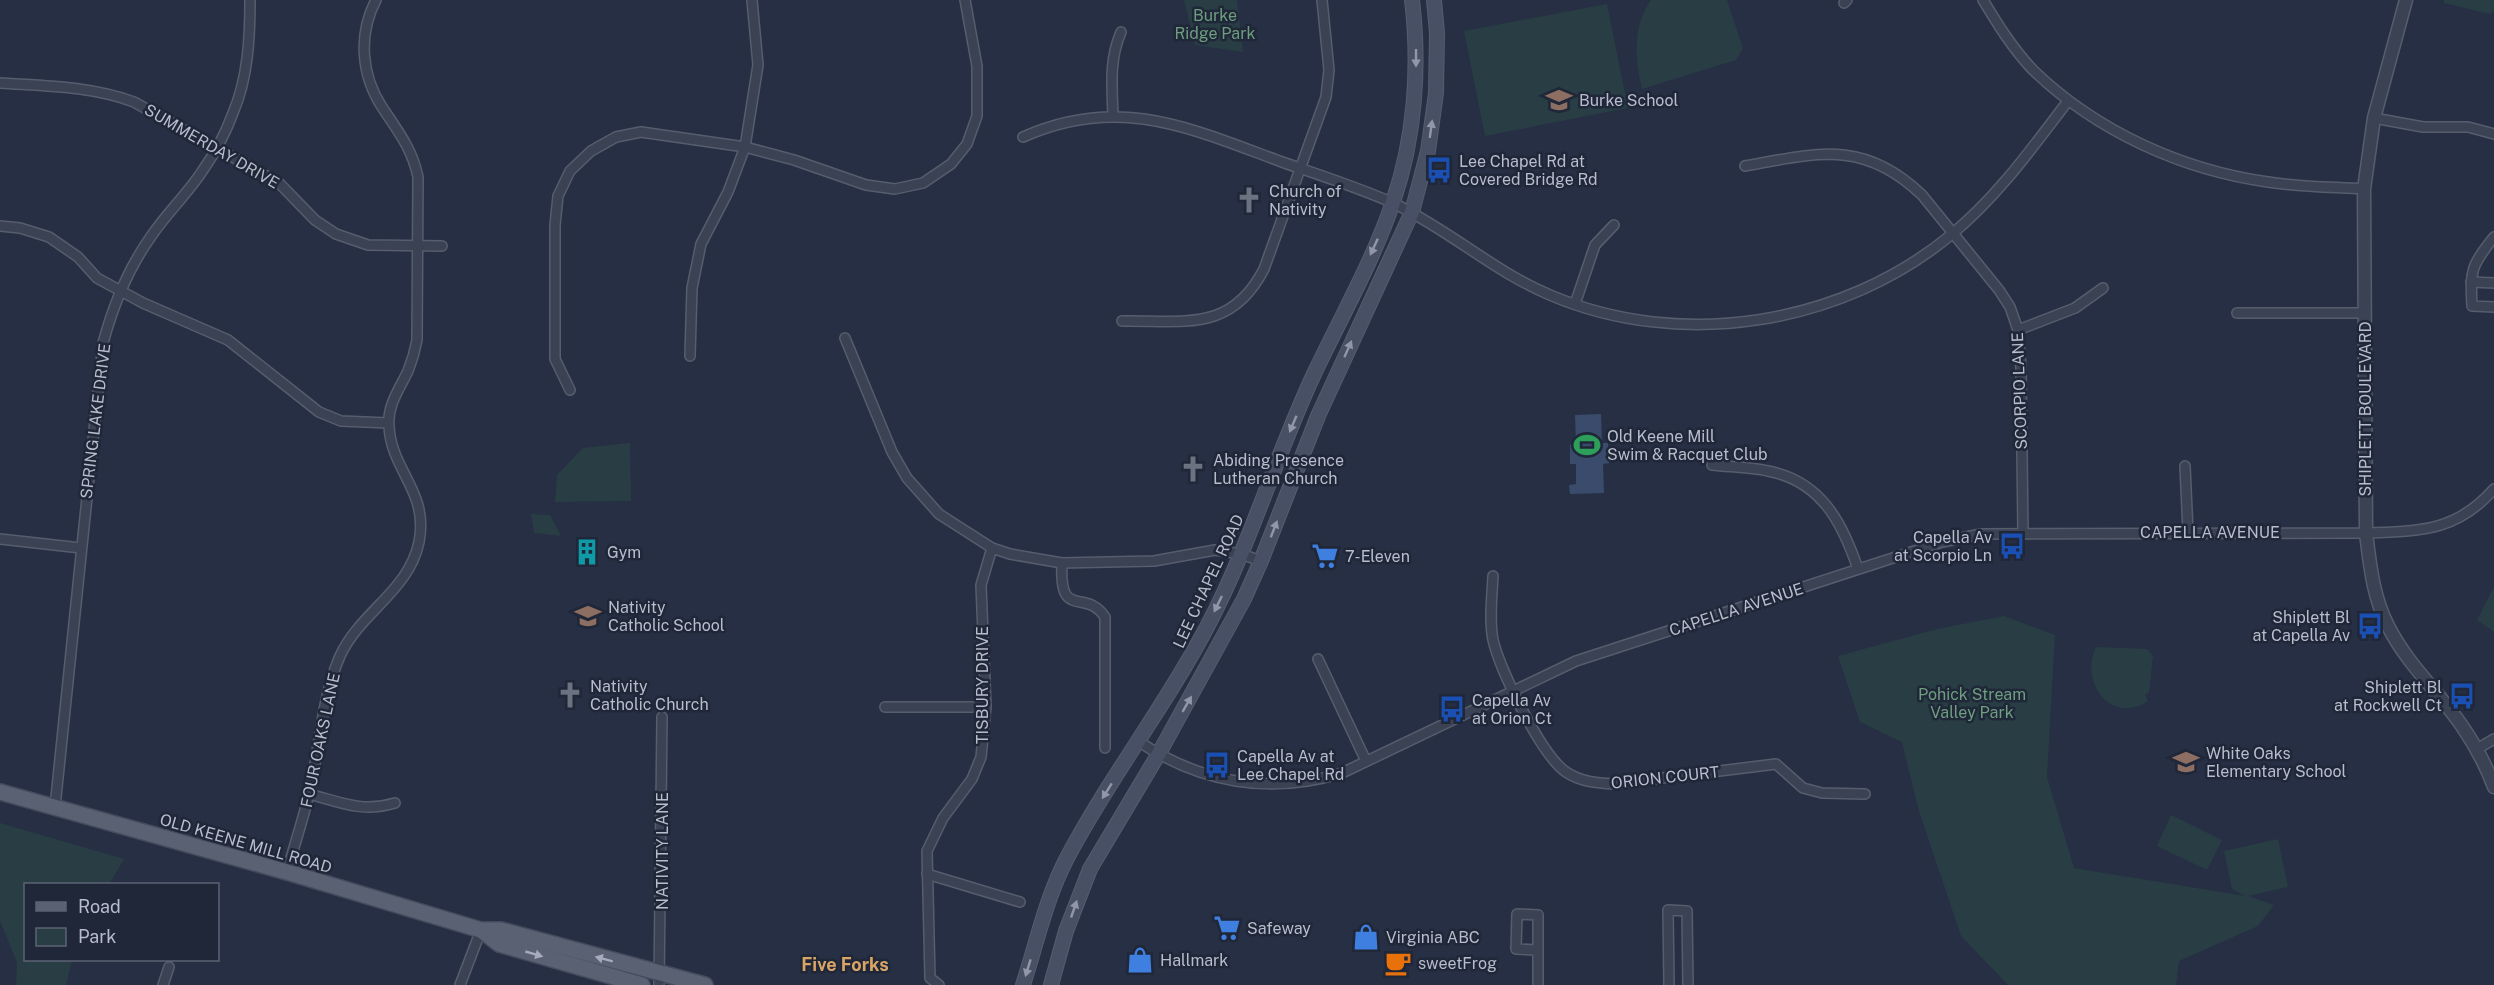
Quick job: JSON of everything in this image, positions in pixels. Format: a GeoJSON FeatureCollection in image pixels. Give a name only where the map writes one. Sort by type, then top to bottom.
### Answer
{"type":"FeatureCollection","features":[{"type":"Feature","properties":{"kind":"main road","name":"LEE CHAPEL ROAD"},"geometry":{"type":"LineString","coordinates":[[1023,985],[1044,914],[1059,874],[1083,829],[1195,650],[1242,554],[1312,377],[1393,203],[1406,153],[1414,101],[1416,47],[1412,0]]}},
{"type":"Feature","properties":{"kind":"main road"},"geometry":{"type":"LineString","coordinates":[[1051,985],[1066,931],[1090,869],[1232,624],[1261,561],[1318,416],[1412,212],[1428,151],[1436,93],[1437,33],[1434,0]]}},
{"type":"Feature","properties":{"kind":"main road","name":"OLD KEENE MILL ROAD"},"geometry":{"type":"LineString","coordinates":[[0,792],[286,872],[481,930],[501,930],[660,980],[705,985]]}},
{"type":"Feature","properties":{"kind":"main road","name":"OLD KEENE MILL ROAD"},"geometry":{"type":"LineString","coordinates":[[481,930],[499,944],[642,985]]}},
{"type":"Feature","properties":{"kind":"street","name":"SPRING LAKE DRIVE"},"geometry":{"type":"LineString","coordinates":[[55,807],[99,363],[108,323],[130,271],[150,237],[204,170],[233,115],[243,83],[248,53],[250,0]]}},
{"type":"Feature","properties":{"kind":"street"},"geometry":{"type":"LineString","coordinates":[[0,226],[20,228],[49,237],[78,257],[97,278],[143,303],[228,340],[319,412],[341,421],[388,423],[396,394],[413,359],[417,340],[419,192],[415,165],[404,139],[373,92],[366,72],[365,38],[370,14],[376,0]]}},
{"type":"Feature","properties":{"kind":"street"},"geometry":{"type":"LineString","coordinates":[[690,356],[692,288],[701,244],[728,192],[745,147],[758,65],[752,0]]}},
{"type":"Feature","properties":{"kind":"street"},"geometry":{"type":"LineString","coordinates":[[570,390],[555,359],[558,196],[570,171],[591,151],[616,137],[641,132],[745,147],[794,160],[866,186],[895,189],[923,183],[949,167],[967,144],[977,116],[977,66],[965,0]]}},
{"type":"Feature","properties":{"kind":"street"},"geometry":{"type":"LineString","coordinates":[[1122,321],[1202,320],[1228,312],[1242,302],[1254,288],[1264,269],[1323,112],[1329,70],[1322,0]]}},
{"type":"Feature","properties":{"kind":"street"},"geometry":{"type":"LineString","coordinates":[[1983,0],[2005,37],[2032,69],[2068,101],[2127,137],[2159,152],[2202,167],[2271,183],[2364,189]]}},
{"type":"Feature","properties":{"kind":"street","name":"SHIPLETT BOULEVARD"},"geometry":{"type":"LineString","coordinates":[[2406,0],[2374,118],[2364,189],[2366,533],[2370,573],[2387,624],[2409,661],[2462,725],[2477,749],[2494,787]]}},
{"type":"Feature","properties":{"kind":"street"},"geometry":{"type":"LineString","coordinates":[[1113,116],[1111,69],[1121,32]]}},
{"type":"Feature","properties":{"kind":"street","name":"SUMMERDAY DRIVE"},"geometry":{"type":"LineString","coordinates":[[0,83],[81,89],[117,95],[134,102],[279,183],[315,220],[336,234],[368,244],[442,246]]}},
{"type":"Feature","properties":{"kind":"street"},"geometry":{"type":"LineString","coordinates":[[1023,137],[1071,120],[1113,116],[1140,117],[1184,126],[1393,203],[1412,212],[1516,279],[1575,304],[1617,316],[1671,323],[1720,324],[1773,318],[1824,305],[1874,285],[1919,259],[1953,234],[1995,195],[2068,101]]}},
{"type":"Feature","properties":{"kind":"street"},"geometry":{"type":"LineString","coordinates":[[2374,118],[2423,127],[2468,127],[2494,134]]}},
{"type":"Feature","properties":{"kind":"street","name":"SCORPIO LANE"},"geometry":{"type":"LineString","coordinates":[[1745,166],[1810,154],[1845,154],[1867,159],[1888,168],[1908,181],[1999,290],[2010,307],[2018,330],[2021,368],[2023,534]]}},
{"type":"Feature","properties":{"kind":"street"},"geometry":{"type":"LineString","coordinates":[[1575,304],[1595,245],[1614,225]]}},
{"type":"Feature","properties":{"kind":"street"},"geometry":{"type":"LineString","coordinates":[[2494,237],[2475,261],[2471,282],[2472,306],[2494,307]]}},
{"type":"Feature","properties":{"kind":"street"},"geometry":{"type":"LineString","coordinates":[[2471,282],[2494,284]]}},
{"type":"Feature","properties":{"kind":"street"},"geometry":{"type":"LineString","coordinates":[[2018,330],[2075,308],[2103,288]]}},
{"type":"Feature","properties":{"kind":"street"},"geometry":{"type":"LineString","coordinates":[[2237,314],[2365,313]]}},
{"type":"Feature","properties":{"kind":"street"},"geometry":{"type":"LineString","coordinates":[[845,338],[892,452],[907,478],[939,514],[992,548],[1010,554],[1062,563],[1154,561],[1215,550],[1242,554],[1261,561]]}},
{"type":"Feature","properties":{"kind":"street","name":"FOUR OAKS LANE"},"geometry":{"type":"LineString","coordinates":[[286,872],[309,794],[335,667],[360,624],[402,580],[413,560],[419,541],[421,521],[418,500],[392,448],[388,423]]}},
{"type":"Feature","properties":{"kind":"street"},"geometry":{"type":"LineString","coordinates":[[1712,465],[1769,471],[1799,482],[1824,501],[1838,519],[1858,568]]}},
{"type":"Feature","properties":{"kind":"street"},"geometry":{"type":"LineString","coordinates":[[2185,466],[2188,532]]}},
{"type":"Feature","properties":{"kind":"street","name":"CAPELLA AVENUE"},"geometry":{"type":"LineString","coordinates":[[1138,741],[1185,768],[1217,777],[1263,785],[1319,780],[1342,773],[1576,661],[1942,542],[1968,536],[2023,534],[2366,533],[2434,529],[2462,517],[2494,489]]}},
{"type":"Feature","properties":{"kind":"street"},"geometry":{"type":"LineString","coordinates":[[0,539],[81,548]]}},
{"type":"Feature","properties":{"kind":"street","name":"TISBURY DRIVE"},"geometry":{"type":"LineString","coordinates":[[939,985],[930,978],[927,851],[943,818],[972,779],[981,757],[986,707],[981,585],[992,548]]}},
{"type":"Feature","properties":{"kind":"street"},"geometry":{"type":"LineString","coordinates":[[1062,563],[1061,584],[1064,593],[1076,603],[1093,605],[1100,609],[1105,617],[1105,748]]}},
{"type":"Feature","properties":{"kind":"street","name":"ORION COURT"},"geometry":{"type":"LineString","coordinates":[[1492,576],[1493,640],[1500,662],[1540,744],[1550,758],[1566,772],[1589,782],[1614,784],[1776,764],[1803,788],[1822,793],[1865,794]]}},
{"type":"Feature","properties":{"kind":"street"},"geometry":{"type":"LineString","coordinates":[[1318,659],[1366,761]]}},
{"type":"Feature","properties":{"kind":"street"},"geometry":{"type":"LineString","coordinates":[[885,707],[986,707]]}},
{"type":"Feature","properties":{"kind":"street","name":"NATIVITY LANE"},"geometry":{"type":"LineString","coordinates":[[660,980],[662,717]]}},
{"type":"Feature","properties":{"kind":"street"},"geometry":{"type":"LineString","coordinates":[[2477,749],[2494,739]]}},
{"type":"Feature","properties":{"kind":"street"},"geometry":{"type":"LineString","coordinates":[[309,794],[365,808],[378,808],[395,803]]}},
{"type":"Feature","properties":{"kind":"street"},"geometry":{"type":"LineString","coordinates":[[927,874],[1020,902]]}},
{"type":"Feature","properties":{"kind":"street"},"geometry":{"type":"LineString","coordinates":[[1669,985],[1668,910],[1687,911],[1688,985]]}},
{"type":"Feature","properties":{"kind":"street"},"geometry":{"type":"LineString","coordinates":[[460,985],[481,930]]}},
{"type":"Feature","properties":{"kind":"street"},"geometry":{"type":"LineString","coordinates":[[1537,950],[1538,985]]}},
{"type":"Feature","properties":{"kind":"street"},"geometry":{"type":"LineString","coordinates":[[163,985],[169,967]]}},
{"type":"Feature","properties":{"kind":"green space","name":"Burke Ridge Park"},"geometry":{"type":"Polygon","coordinates":[[[1184,0],[1237,0],[1243,52],[1195,45],[1184,0]]]}},
{"type":"Feature","properties":{"kind":"green space"},"geometry":{"type":"Polygon","coordinates":[[[1651,0],[1727,0],[1743,48],[1736,60],[1642,89],[1637,55],[1638,32],[1651,0]]]}},
{"type":"Feature","properties":{"kind":"green space"},"geometry":{"type":"Polygon","coordinates":[[[2444,0],[2494,0],[2494,11],[2490,14],[2444,3],[2444,0]]]}},
{"type":"Feature","properties":{"kind":"green space"},"geometry":{"type":"Polygon","coordinates":[[[1607,4],[1628,108],[1485,136],[1464,31],[1607,4]]]}},
{"type":"Feature","properties":{"kind":"green space"},"geometry":{"type":"Polygon","coordinates":[[[630,443],[631,501],[555,502],[557,475],[583,448],[630,443]]]}},
{"type":"Feature","properties":{"kind":"green space"},"geometry":{"type":"Polygon","coordinates":[[[531,514],[550,515],[561,536],[534,533],[531,514]]]}},
{"type":"Feature","properties":{"kind":"green space"},"geometry":{"type":"Polygon","coordinates":[[[2494,587],[2494,632],[2477,620],[2494,587]]]}},
{"type":"Feature","properties":{"kind":"green space","name":"Pohick Stream Valley Park"},"geometry":{"type":"Polygon","coordinates":[[[2004,616],[2055,635],[2047,777],[2074,868],[2245,896],[2232,889],[2224,851],[2278,839],[2288,887],[2248,896],[2274,905],[2258,926],[2179,961],[2176,985],[2008,985],[1961,936],[1918,808],[1902,742],[1860,722],[1838,656],[1937,629],[2004,616]]]}},
{"type":"Feature","properties":{"kind":"green space"},"geometry":{"type":"Polygon","coordinates":[[[2096,647],[2147,649],[2153,656],[2149,692],[2145,695],[2148,701],[2134,707],[2122,708],[2111,704],[2102,696],[2095,686],[2092,674],[2092,661],[2096,647]]]}},
{"type":"Feature","properties":{"kind":"green space"},"geometry":{"type":"Polygon","coordinates":[[[2171,815],[2222,840],[2207,870],[2157,846],[2171,815]]]}},
{"type":"Feature","properties":{"kind":"green space"},"geometry":{"type":"Polygon","coordinates":[[[0,823],[124,859],[110,883],[24,883],[24,961],[72,961],[66,985],[16,985],[17,962],[0,921],[0,823]]]}},
{"type":"Feature","properties":{"kind":"water"},"geometry":{"type":"Polygon","coordinates":[[[1601,414],[1602,443],[1608,443],[1609,463],[1603,464],[1604,493],[1570,494],[1569,485],[1576,484],[1576,464],[1570,464],[1570,445],[1576,444],[1575,415],[1601,414]]]}},
{"type":"Feature","properties":{"kind":"place","name":"Burke School"},"geometry":{"type":"Point","coordinates":[1559,100]}},
{"type":"Feature","properties":{"kind":"place","name":"Lee Chapel Rd at Covered Bridge Rd"},"geometry":{"type":"Point","coordinates":[1439,170]}},
{"type":"Feature","properties":{"kind":"place","name":"Church of Nativity"},"geometry":{"type":"Point","coordinates":[1249,200]}},
{"type":"Feature","properties":{"kind":"place","name":"Old Keene Mill Swim & Racquet Club"},"geometry":{"type":"Point","coordinates":[1587,445]}},
{"type":"Feature","properties":{"kind":"place","name":"Abiding Presence Lutheran Church"},"geometry":{"type":"Point","coordinates":[1193,469]}},
{"type":"Feature","properties":{"kind":"place","name":"Capella Av at Scorpio Ln"},"geometry":{"type":"Point","coordinates":[2012,546]}},
{"type":"Feature","properties":{"kind":"place","name":"Gym"},"geometry":{"type":"Point","coordinates":[587,552]}},
{"type":"Feature","properties":{"kind":"place","name":"7-Eleven"},"geometry":{"type":"Point","coordinates":[1325,556]}},
{"type":"Feature","properties":{"kind":"place","name":"Nativity Catholic School"},"geometry":{"type":"Point","coordinates":[588,616]}},
{"type":"Feature","properties":{"kind":"place","name":"Shiplett Bl at Capella Av"},"geometry":{"type":"Point","coordinates":[2370,626]}},
{"type":"Feature","properties":{"kind":"place","name":"Nativity Catholic Church"},"geometry":{"type":"Point","coordinates":[570,695]}},
{"type":"Feature","properties":{"kind":"place","name":"Shiplett Bl at Rockwell Ct"},"geometry":{"type":"Point","coordinates":[2462,696]}},
{"type":"Feature","properties":{"kind":"place","name":"Capella Av at Orion Ct"},"geometry":{"type":"Point","coordinates":[1452,709]}},
{"type":"Feature","properties":{"kind":"place","name":"White Oaks Elementary School"},"geometry":{"type":"Point","coordinates":[2186,762]}},
{"type":"Feature","properties":{"kind":"place","name":"Capella Av at Lee Chapel Rd"},"geometry":{"type":"Point","coordinates":[1217,765]}},
{"type":"Feature","properties":{"kind":"place","name":"Safeway"},"geometry":{"type":"Point","coordinates":[1227,928]}},
{"type":"Feature","properties":{"kind":"place","name":"Virginia ABC"},"geometry":{"type":"Point","coordinates":[1366,937]}},
{"type":"Feature","properties":{"kind":"place","name":"Hallmark"},"geometry":{"type":"Point","coordinates":[1140,960]}},
{"type":"Feature","properties":{"kind":"place","name":"sweetFrog"},"geometry":{"type":"Point","coordinates":[1398,963]}},
{"type":"Feature","properties":{"kind":"district","name":"Five Forks"},"geometry":{"type":"Point","coordinates":[845,965]}}]}
